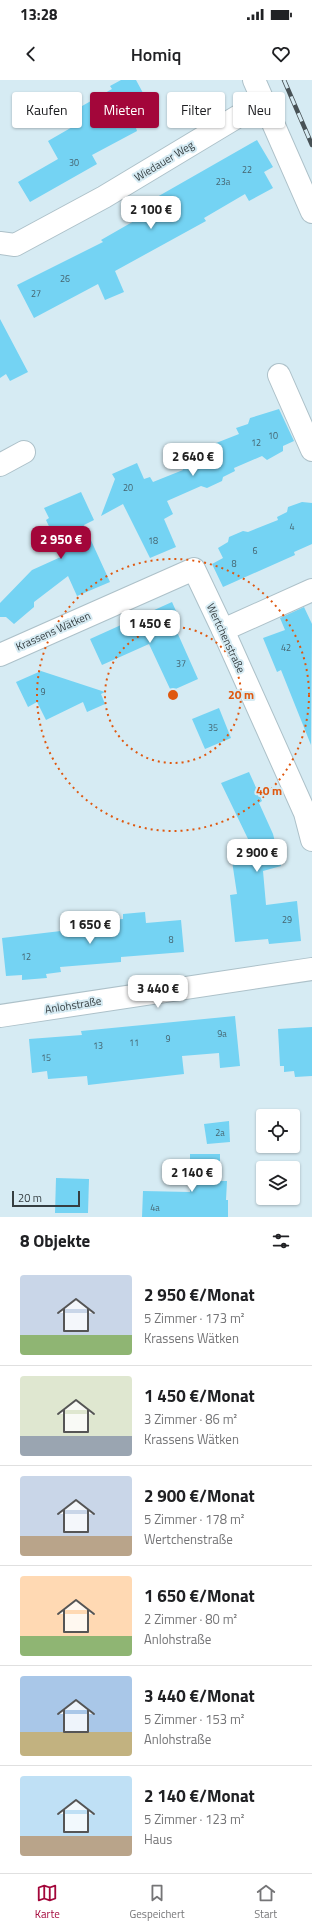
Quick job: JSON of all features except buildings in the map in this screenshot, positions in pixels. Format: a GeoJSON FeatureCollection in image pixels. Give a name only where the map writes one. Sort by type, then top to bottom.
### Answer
{"type":"FeatureCollection","features":[{"type":"Feature","properties":{"kind":"street"},"geometry":{"type":"LineString","coordinates":[[254,80],[258,92]]}},
{"type":"Feature","properties":{"kind":"street","name":"Wiedauer Weg"},"geometry":{"type":"LineString","coordinates":[[0,243],[15,245],[104,197],[233,119]]}},
{"type":"Feature","properties":{"kind":"street"},"geometry":{"type":"LineString","coordinates":[[274,128],[312,212]]}},
{"type":"Feature","properties":{"kind":"street"},"geometry":{"type":"LineString","coordinates":[[279,375],[312,450]]}},
{"type":"Feature","properties":{"kind":"street"},"geometry":{"type":"LineString","coordinates":[[0,465],[24,452]]}},
{"type":"Feature","properties":{"kind":"street","name":"Wertchenstraße"},"geometry":{"type":"LineString","coordinates":[[194,569],[305,813],[312,840]]}},
{"type":"Feature","properties":{"kind":"street","name":"Krassens Wätken"},"geometry":{"type":"LineString","coordinates":[[0,655],[194,569]]}},
{"type":"Feature","properties":{"kind":"street"},"geometry":{"type":"LineString","coordinates":[[223,630],[312,590]]}},
{"type":"Feature","properties":{"kind":"street","name":"Anlohstraße"},"geometry":{"type":"LineString","coordinates":[[0,1016],[312,969]]}},
{"type":"Feature","properties":{"kind":"railway"},"geometry":{"type":"LineString","coordinates":[[284,80],[312,145]]}}]}
